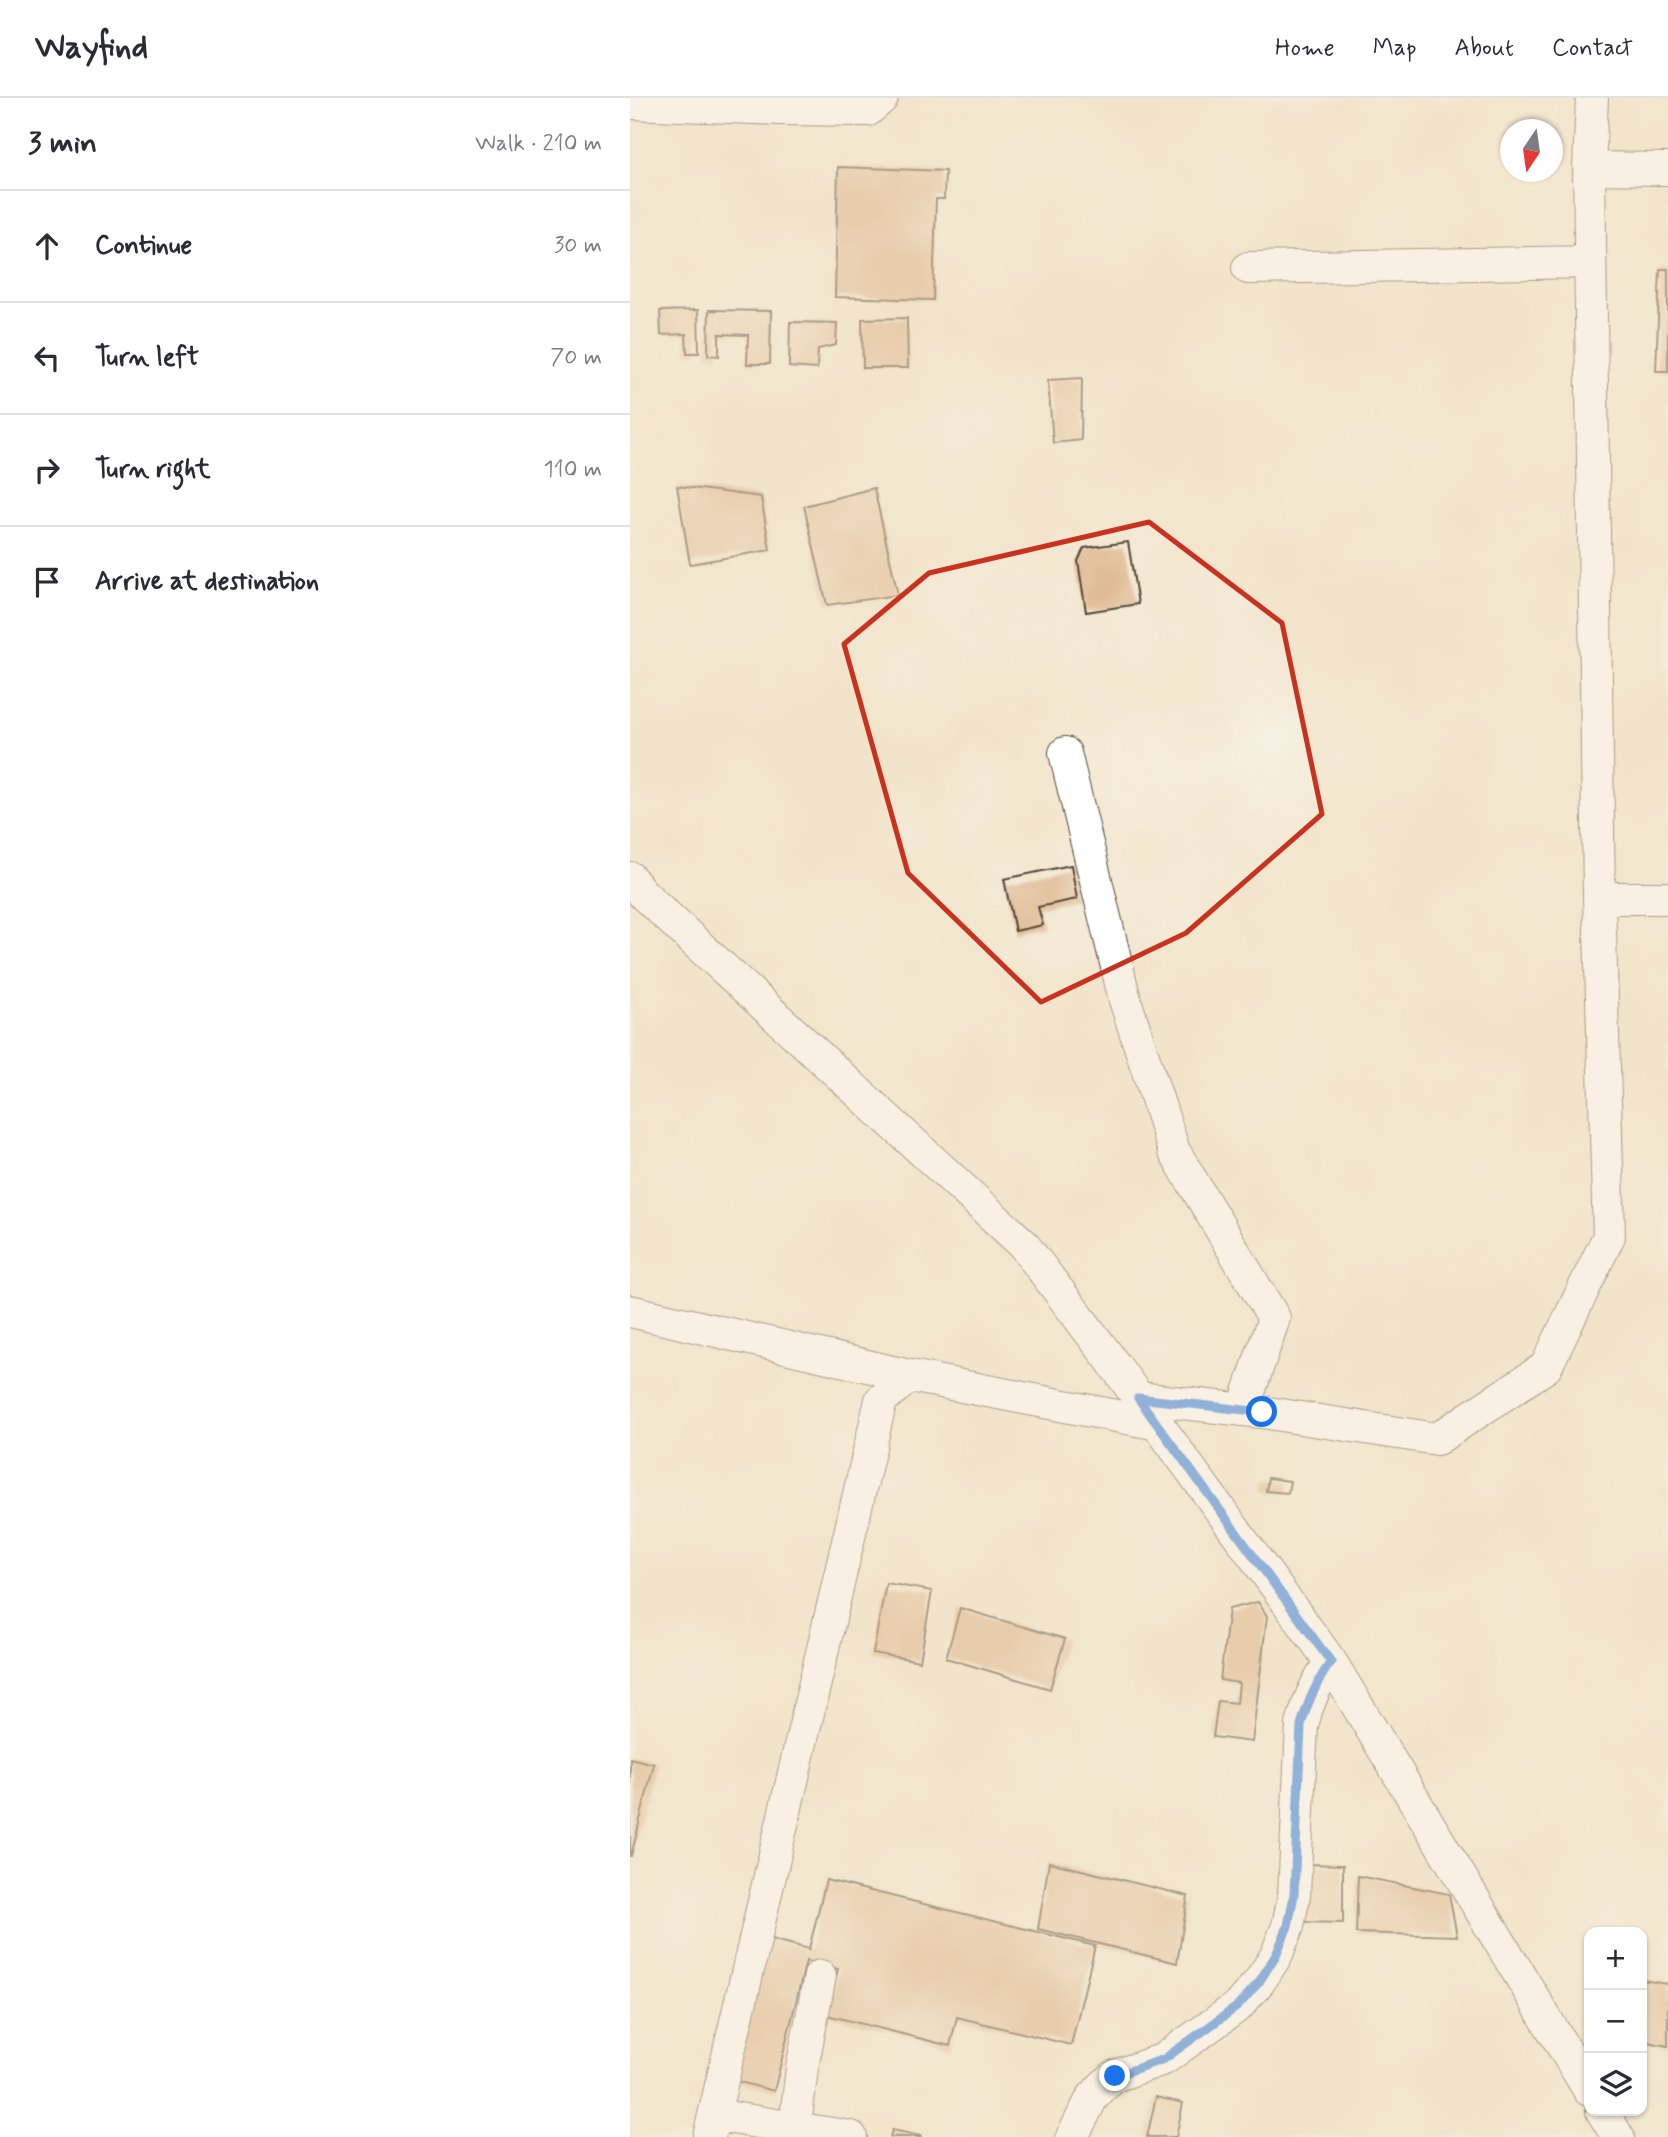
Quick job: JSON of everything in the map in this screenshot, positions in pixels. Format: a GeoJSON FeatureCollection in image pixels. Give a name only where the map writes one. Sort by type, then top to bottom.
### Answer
{"type":"FeatureCollection","features":[{"type":"Feature","properties":{"kind":"street"},"geometry":{"type":"LineString","coordinates":[[630,103],[868,110],[881,98]]}},
{"type":"Feature","properties":{"kind":"street"},"geometry":{"type":"LineString","coordinates":[[1138,1398],[1243,1410],[1437,1439],[1546,1367],[1609,1236],[1599,898],[1589,168],[1592,98]]}},
{"type":"Feature","properties":{"kind":"street"},"geometry":{"type":"LineString","coordinates":[[1589,168],[1668,169]]}},
{"type":"Feature","properties":{"kind":"street"},"geometry":{"type":"LineString","coordinates":[[1248,268],[1591,262]]}},
{"type":"Feature","properties":{"kind":"street"},"geometry":{"type":"LineString","coordinates":[[1065,753],[1125,1000],[1174,1152],[1274,1318],[1243,1410]]}},
{"type":"Feature","properties":{"kind":"street"},"geometry":{"type":"LineString","coordinates":[[630,878],[643,894],[1023,1244],[1331,1662],[1584,2082]]}},
{"type":"Feature","properties":{"kind":"street"},"geometry":{"type":"LineString","coordinates":[[1599,898],[1668,898]]}},
{"type":"Feature","properties":{"kind":"street"},"geometry":{"type":"LineString","coordinates":[[630,1311],[910,1376],[1157,1424]]}},
{"type":"Feature","properties":{"kind":"street"},"geometry":{"type":"LineString","coordinates":[[851,2137],[795,2126],[711,2126],[881,1399],[910,1376]]}},
{"type":"Feature","properties":{"kind":"street"},"geometry":{"type":"LineString","coordinates":[[1072,2137],[1092,2098],[1103,2086],[1115,2076],[1164,2059],[1238,2006],[1259,1982],[1276,1955],[1288,1926],[1294,1895],[1301,1725],[1317,1681],[1331,1662]]}},
{"type":"Feature","properties":{"kind":"street"},"geometry":{"type":"LineString","coordinates":[[795,2126],[802,2068],[820,1976]]}},
{"type":"Feature","properties":{"kind":"street"},"geometry":{"type":"LineString","coordinates":[[1605,2116],[1618,2137]]}},
{"type":"Feature","properties":{"kind":"highlighted area"},"geometry":{"type":"Polygon","coordinates":[[[1149,522],[1282,623],[1322,814],[1186,933],[1041,1002],[908,873],[844,644],[929,573],[1149,522]]]}},
{"type":"Feature","properties":{"kind":"building"},"geometry":{"type":"Polygon","coordinates":[[[838,167],[945,171],[944,199],[936,199],[933,300],[835,297],[838,167]]]}},
{"type":"Feature","properties":{"kind":"building"},"geometry":{"type":"Polygon","coordinates":[[[1660,269],[1668,269],[1668,371],[1656,371],[1660,269]]]}},
{"type":"Feature","properties":{"kind":"building"},"geometry":{"type":"Polygon","coordinates":[[[698,310],[699,353],[687,353],[686,334],[661,335],[660,311],[698,310]]]}},
{"type":"Feature","properties":{"kind":"building"},"geometry":{"type":"Polygon","coordinates":[[[709,310],[771,311],[770,364],[747,364],[748,335],[719,334],[719,356],[708,355],[709,310]]]}},
{"type":"Feature","properties":{"kind":"building"},"geometry":{"type":"Polygon","coordinates":[[[907,318],[908,368],[863,368],[862,319],[907,318]]]}},
{"type":"Feature","properties":{"kind":"building"},"geometry":{"type":"Polygon","coordinates":[[[790,322],[837,323],[836,345],[818,349],[817,369],[789,367],[790,322]]]}},
{"type":"Feature","properties":{"kind":"building"},"geometry":{"type":"Polygon","coordinates":[[[1082,378],[1081,440],[1053,443],[1048,380],[1082,378]]]}},
{"type":"Feature","properties":{"kind":"building"},"geometry":{"type":"Polygon","coordinates":[[[677,486],[761,497],[770,550],[690,564],[677,486]]]}},
{"type":"Feature","properties":{"kind":"building"},"geometry":{"type":"Polygon","coordinates":[[[874,488],[898,595],[827,605],[804,506],[874,488]]]}},
{"type":"Feature","properties":{"kind":"building"},"geometry":{"type":"Polygon","coordinates":[[[1128,542],[1138,604],[1086,612],[1078,561],[1084,548],[1128,542]]]}},
{"type":"Feature","properties":{"kind":"building"},"geometry":{"type":"Polygon","coordinates":[[[1071,865],[1077,899],[1038,907],[1043,925],[1015,931],[1004,879],[1071,865]]]}},
{"type":"Feature","properties":{"kind":"building"},"geometry":{"type":"Polygon","coordinates":[[[1268,1478],[1290,1481],[1288,1493],[1266,1491],[1268,1478]]]}},
{"type":"Feature","properties":{"kind":"building"},"geometry":{"type":"Polygon","coordinates":[[[886,1583],[932,1591],[920,1661],[873,1653],[886,1583]]]}},
{"type":"Feature","properties":{"kind":"building"},"geometry":{"type":"Polygon","coordinates":[[[1258,1602],[1267,1616],[1252,1742],[1213,1737],[1218,1701],[1237,1703],[1239,1683],[1220,1680],[1229,1609],[1258,1602]]]}},
{"type":"Feature","properties":{"kind":"building"},"geometry":{"type":"Polygon","coordinates":[[[960,1608],[1065,1639],[1050,1689],[946,1658],[960,1608]]]}},
{"type":"Feature","properties":{"kind":"building"},"geometry":{"type":"Polygon","coordinates":[[[630,1758],[654,1764],[631,1856],[630,1856],[630,1758]]]}},
{"type":"Feature","properties":{"kind":"building"},"geometry":{"type":"Polygon","coordinates":[[[1049,1862],[1188,1896],[1177,1963],[1038,1929],[1049,1862]]]}},
{"type":"Feature","properties":{"kind":"building"},"geometry":{"type":"Polygon","coordinates":[[[1303,1864],[1343,1865],[1343,1923],[1302,1922],[1303,1864]]]}},
{"type":"Feature","properties":{"kind":"building"},"geometry":{"type":"Polygon","coordinates":[[[1358,1876],[1449,1894],[1457,1936],[1356,1933],[1358,1876]]]}},
{"type":"Feature","properties":{"kind":"building"},"geometry":{"type":"Polygon","coordinates":[[[826,1880],[1095,1946],[1071,2045],[957,2017],[950,2046],[827,2015],[838,1969],[806,1961],[774,2091],[732,2080],[767,1938],[809,1949],[826,1880]]]}},
{"type":"Feature","properties":{"kind":"building"},"geometry":{"type":"Polygon","coordinates":[[[1647,1981],[1668,1984],[1668,2046],[1647,2042],[1647,1981]]]}},
{"type":"Feature","properties":{"kind":"building"},"geometry":{"type":"Polygon","coordinates":[[[1156,2097],[1183,2103],[1176,2137],[1147,2137],[1156,2097]]]}},
{"type":"Feature","properties":{"kind":"building"},"geometry":{"type":"Polygon","coordinates":[[[892,2130],[921,2136],[921,2137],[890,2137],[892,2130]]]}},
{"type":"Feature","properties":{"kind":"route"},"geometry":{"type":"LineString","coordinates":[[1115,2076],[1164,2059],[1238,2006],[1259,1982],[1276,1955],[1288,1926],[1294,1895],[1301,1725],[1317,1681],[1331,1662],[1138,1398],[1262,1412]]}}]}
